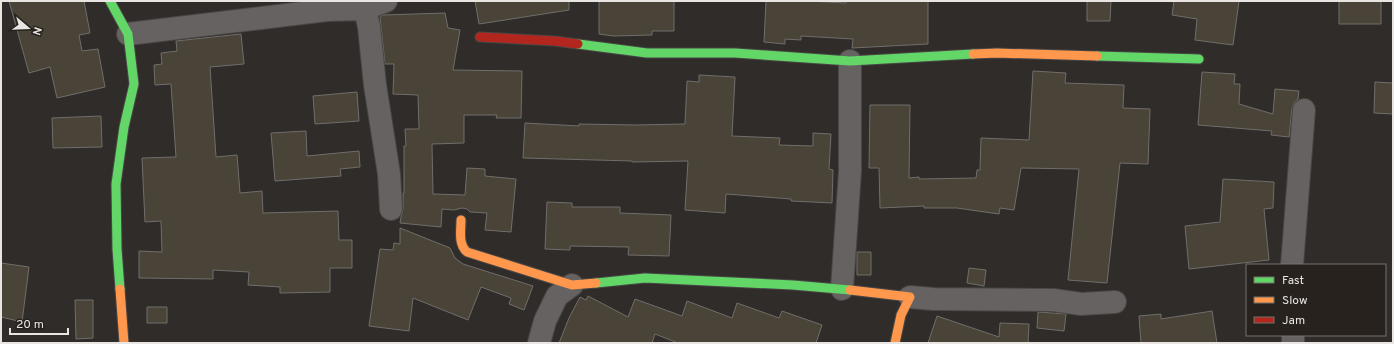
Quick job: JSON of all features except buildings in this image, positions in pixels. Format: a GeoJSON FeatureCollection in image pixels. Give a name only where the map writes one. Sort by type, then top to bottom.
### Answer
{"type":"FeatureCollection","features":[{"type":"Feature","properties":{"kind":"street"},"geometry":{"type":"LineString","coordinates":[[110,1],[128,34],[134,84],[124,127],[116,184],[117,249],[124,343]]}},
{"type":"Feature","properties":{"kind":"street"},"geometry":{"type":"LineString","coordinates":[[128,34],[327,5],[365,9],[386,1]]}},
{"type":"Feature","properties":{"kind":"street"},"geometry":{"type":"LineString","coordinates":[[365,9],[369,27],[375,85],[389,174],[391,209]]}},
{"type":"Feature","properties":{"kind":"street"},"geometry":{"type":"LineString","coordinates":[[480,37],[555,42],[647,53],[735,53],[850,61],[997,53],[1199,59]]}},
{"type":"Feature","properties":{"kind":"street"},"geometry":{"type":"LineString","coordinates":[[842,289],[850,171],[850,61]]}},
{"type":"Feature","properties":{"kind":"street"},"geometry":{"type":"LineString","coordinates":[[1292,264],[1304,110]]}},
{"type":"Feature","properties":{"kind":"street"},"geometry":{"type":"LineString","coordinates":[[461,220],[463,249],[468,252],[572,284],[645,278],[842,289],[933,299],[1053,300],[1081,304],[1115,302]]}},
{"type":"Feature","properties":{"kind":"street"},"geometry":{"type":"LineString","coordinates":[[539,343],[545,321],[557,296],[572,284]]}},
{"type":"Feature","properties":{"kind":"street"},"geometry":{"type":"LineString","coordinates":[[894,343],[901,315],[910,297]]}},
{"type":"Feature","properties":{"kind":"traffic: fast"},"geometry":{"type":"LineString","coordinates":[[110,1],[128,34],[134,84],[124,127],[116,184],[117,249],[120,289]]}},
{"type":"Feature","properties":{"kind":"traffic: fast"},"geometry":{"type":"LineString","coordinates":[[578,44],[647,53],[735,53],[850,61],[973,54]]}},
{"type":"Feature","properties":{"kind":"traffic: fast"},"geometry":{"type":"LineString","coordinates":[[1097,56],[1199,59]]}},
{"type":"Feature","properties":{"kind":"traffic: fast"},"geometry":{"type":"LineString","coordinates":[[596,283],[645,278],[793,285],[850,290]]}},
{"type":"Feature","properties":{"kind":"traffic: slow"},"geometry":{"type":"LineString","coordinates":[[973,54],[997,53],[1097,56]]}},
{"type":"Feature","properties":{"kind":"traffic: slow"},"geometry":{"type":"LineString","coordinates":[[461,220],[461,241],[467,252],[572,285],[596,283]]}},
{"type":"Feature","properties":{"kind":"traffic: slow"},"geometry":{"type":"LineString","coordinates":[[120,289],[124,343]]}},
{"type":"Feature","properties":{"kind":"traffic: slow"},"geometry":{"type":"LineString","coordinates":[[850,290],[910,297],[901,315],[895,343]]}},
{"type":"Feature","properties":{"kind":"traffic: jam"},"geometry":{"type":"LineString","coordinates":[[480,37],[555,41],[578,44]]}}]}
